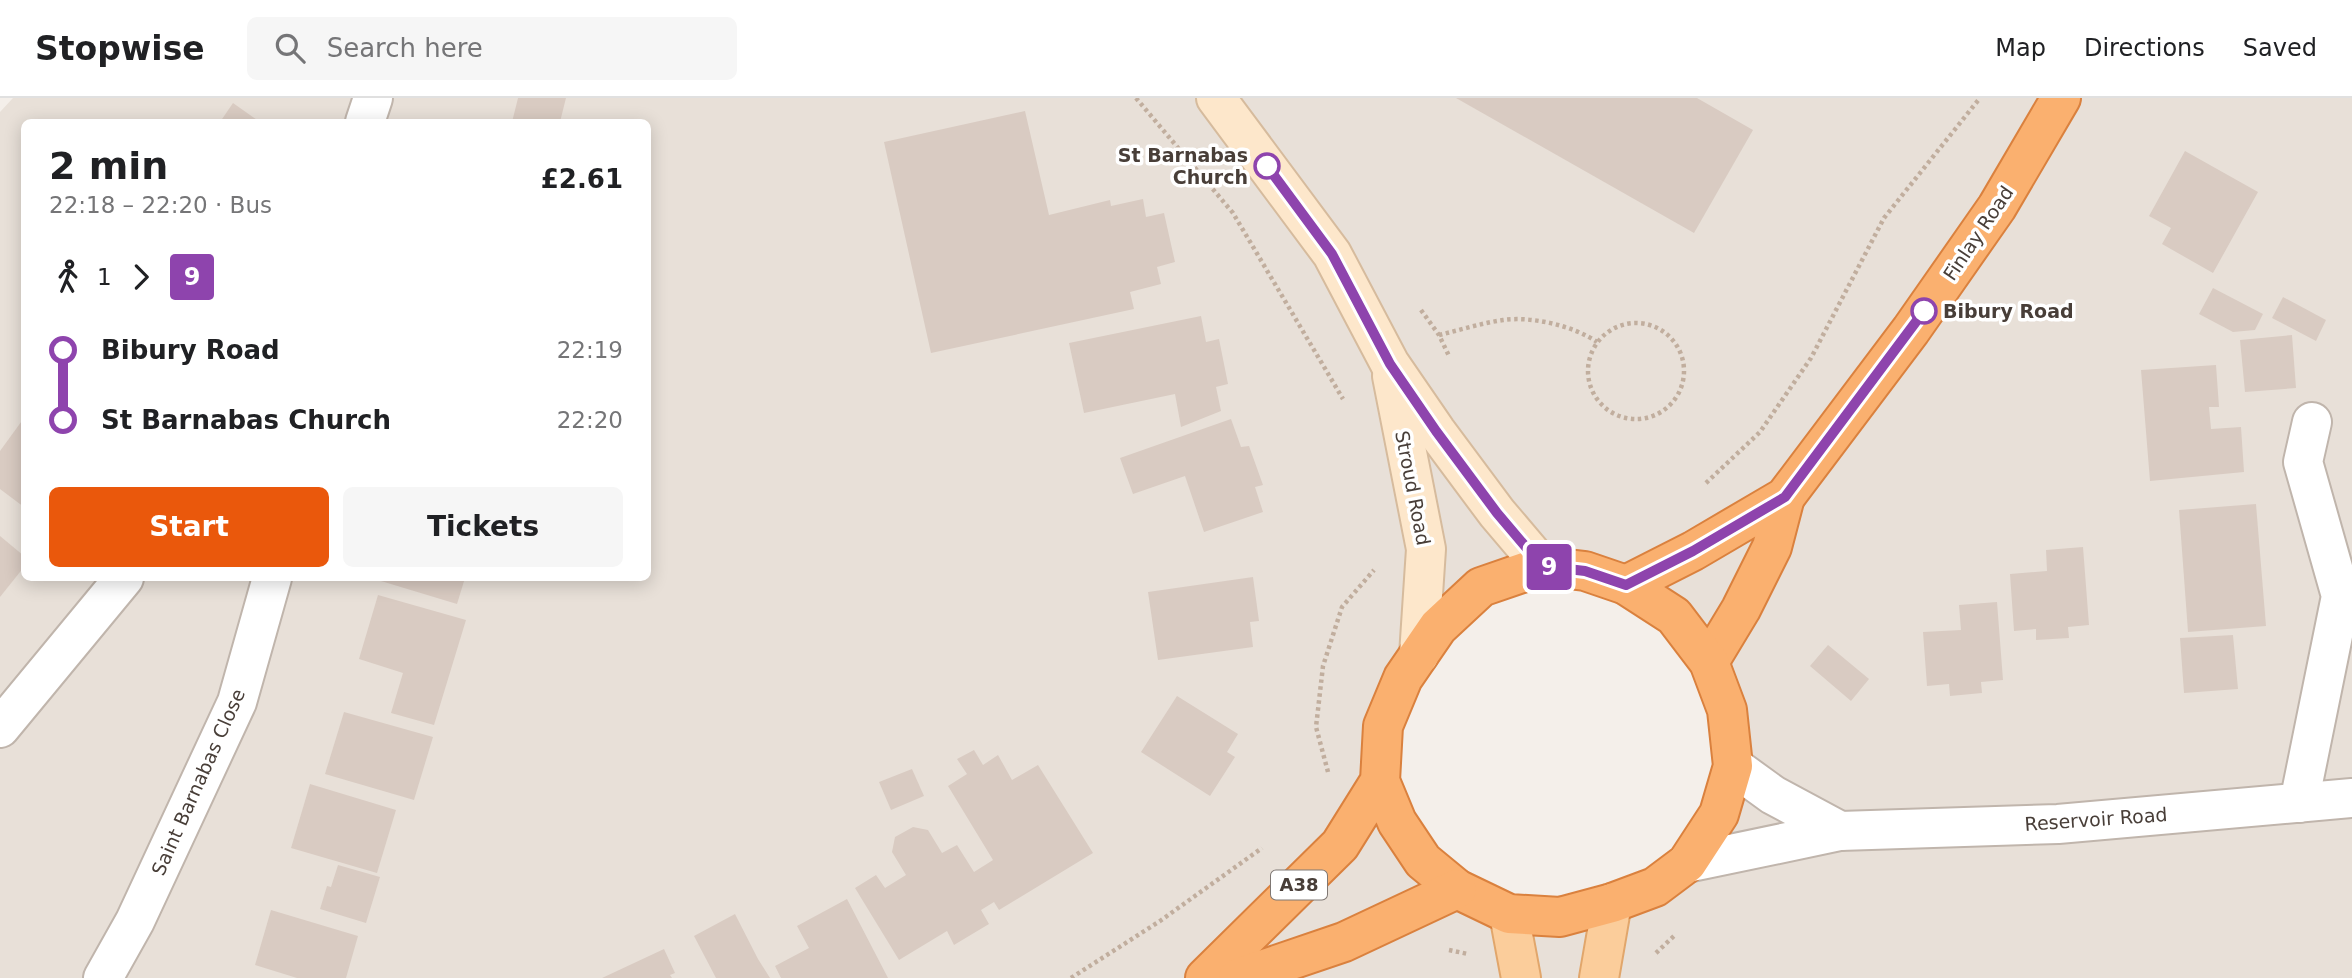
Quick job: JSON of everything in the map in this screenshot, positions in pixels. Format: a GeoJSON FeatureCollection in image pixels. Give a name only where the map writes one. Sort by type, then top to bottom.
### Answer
{"type":"FeatureCollection","features":[{"type":"Feature","properties":{"kind":"highway","name":"Finlay Road"},"geometry":{"type":"LineString","coordinates":[[1709,662],[1741,609],[1772,547],[1785,497],[1911,330],[1997,207],[2062,98]]}},
{"type":"Feature","properties":{"kind":"highway","name":"Finlay Road"},"geometry":{"type":"LineString","coordinates":[[1626,585],[1693,551],[1785,497]]}},
{"type":"Feature","properties":{"kind":"highway","name":"A38"},"geometry":{"type":"LineString","coordinates":[[1542,566],[1585,571],[1626,585],[1674,616],[1709,662],[1727,710],[1733,766],[1720,814],[1687,863],[1655,887],[1612,903],[1560,917],[1509,914],[1457,889],[1423,861],[1397,822],[1380,781],[1383,726],[1403,678],[1437,627],[1481,587],[1542,566]]}},
{"type":"Feature","properties":{"kind":"highway","name":"A38"},"geometry":{"type":"LineString","coordinates":[[1205,978],[1340,845],[1380,781]]}},
{"type":"Feature","properties":{"kind":"highway"},"geometry":{"type":"LineString","coordinates":[[1238,978],[1345,942],[1457,889]]}},
{"type":"Feature","properties":{"kind":"main road","name":"Stroud Road"},"geometry":{"type":"LineString","coordinates":[[1216,98],[1332,254],[1390,364],[1475,485],[1542,566]]}},
{"type":"Feature","properties":{"kind":"main road","name":"Stroud Road"},"geometry":{"type":"LineString","coordinates":[[1390,364],[1426,549],[1419,655]]}},
{"type":"Feature","properties":{"kind":"main road"},"geometry":{"type":"LineString","coordinates":[[1599,978],[1612,903]]}},
{"type":"Feature","properties":{"kind":"main road"},"geometry":{"type":"LineString","coordinates":[[1509,914],[1521,978]]}},
{"type":"Feature","properties":{"kind":"street"},"geometry":{"type":"LineString","coordinates":[[366,119],[373,98]]}},
{"type":"Feature","properties":{"kind":"street"},"geometry":{"type":"LineString","coordinates":[[2299,803],[2341,596],[2304,462],[2312,422]]}},
{"type":"Feature","properties":{"kind":"street"},"geometry":{"type":"LineString","coordinates":[[0,728],[122,581]]}},
{"type":"Feature","properties":{"kind":"street","name":"Saint Barnabas Close"},"geometry":{"type":"LineString","coordinates":[[103,978],[135,921],[237,702],[271,581]]}},
{"type":"Feature","properties":{"kind":"street"},"geometry":{"type":"LineString","coordinates":[[1733,766],[1773,795],[1840,831]]}},
{"type":"Feature","properties":{"kind":"street","name":"Reservoir Road"},"geometry":{"type":"LineString","coordinates":[[1687,863],[1840,831],[2058,824],[2352,798]]}},
{"type":"Feature","properties":{"kind":"path"},"geometry":{"type":"LineString","coordinates":[[1136,98],[1233,213],[1329,371],[1346,405]]}},
{"type":"Feature","properties":{"kind":"path"},"geometry":{"type":"LineString","coordinates":[[1702,486],[1767,422],[1811,358],[1884,218],[1980,98]]}},
{"type":"Feature","properties":{"kind":"path"},"geometry":{"type":"LineString","coordinates":[[1416,303],[1439,335],[1450,358]]}},
{"type":"Feature","properties":{"kind":"path"},"geometry":{"type":"LineString","coordinates":[[1439,335],[1505,319],[1552,323],[1584,332],[1597,342]]}},
{"type":"Feature","properties":{"kind":"path"},"geometry":{"type":"LineString","coordinates":[[1642,323],[1658,328],[1671,337],[1682,358],[1683,382],[1677,396],[1666,408],[1652,416],[1636,419],[1606,410],[1589,385],[1590,354],[1597,342],[1609,330],[1625,324],[1642,323]]}},
{"type":"Feature","properties":{"kind":"path"},"geometry":{"type":"LineString","coordinates":[[1329,774],[1316,727],[1323,666],[1342,607],[1374,571],[1376,558]]}},
{"type":"Feature","properties":{"kind":"path"},"geometry":{"type":"LineString","coordinates":[[1071,978],[1160,921],[1271,841]]}},
{"type":"Feature","properties":{"kind":"shaded area"},"geometry":{"type":"Polygon","coordinates":[[[13,98],[2352,98],[2352,978],[0,978],[0,112],[13,98]],[[1585,571],[1481,587],[1403,678],[1397,822],[1509,914],[1655,887],[1733,766],[1674,616],[1585,571]]]}},
{"type":"Feature","properties":{"kind":"building"},"geometry":{"type":"Polygon","coordinates":[[[518,98],[566,98],[561,119],[513,119],[518,98]]]}},
{"type":"Feature","properties":{"kind":"building"},"geometry":{"type":"Polygon","coordinates":[[[1456,98],[1697,98],[1753,130],[1694,233],[1456,98]]]}},
{"type":"Feature","properties":{"kind":"building"},"geometry":{"type":"Polygon","coordinates":[[[233,103],[256,119],[222,119],[233,103]]]}},
{"type":"Feature","properties":{"kind":"building"},"geometry":{"type":"Polygon","coordinates":[[[1025,111],[1049,215],[1110,200],[1111,206],[1143,199],[1146,217],[1164,213],[1175,262],[1157,267],[1161,284],[1130,292],[1134,309],[931,353],[884,142],[1025,111]]]}},
{"type":"Feature","properties":{"kind":"building"},"geometry":{"type":"Polygon","coordinates":[[[2185,151],[2258,192],[2213,273],[2162,244],[2171,228],[2149,216],[2185,151]]]}},
{"type":"Feature","properties":{"kind":"building"},"geometry":{"type":"Polygon","coordinates":[[[2213,288],[2263,314],[2255,330],[2233,332],[2199,314],[2213,288]]]}},
{"type":"Feature","properties":{"kind":"building"},"geometry":{"type":"Polygon","coordinates":[[[2283,297],[2326,320],[2316,341],[2272,318],[2283,297]]]}},
{"type":"Feature","properties":{"kind":"building"},"geometry":{"type":"Polygon","coordinates":[[[1201,316],[1206,342],[1219,339],[1228,384],[1216,387],[1221,411],[1181,427],[1175,394],[1084,413],[1069,343],[1201,316]]]}},
{"type":"Feature","properties":{"kind":"building"},"geometry":{"type":"Polygon","coordinates":[[[2292,335],[2296,388],[2245,392],[2240,340],[2292,335]]]}},
{"type":"Feature","properties":{"kind":"building"},"geometry":{"type":"Polygon","coordinates":[[[2216,365],[2219,407],[2209,407],[2211,429],[2241,427],[2244,472],[2150,481],[2141,370],[2216,365]]]}},
{"type":"Feature","properties":{"kind":"building"},"geometry":{"type":"Polygon","coordinates":[[[1231,419],[1241,447],[1249,446],[1263,485],[1255,487],[1263,512],[1204,532],[1185,476],[1133,494],[1120,458],[1231,419]]]}},
{"type":"Feature","properties":{"kind":"building"},"geometry":{"type":"Polygon","coordinates":[[[21,422],[21,505],[0,489],[0,451],[21,422]]]}},
{"type":"Feature","properties":{"kind":"building"},"geometry":{"type":"Polygon","coordinates":[[[2256,504],[2266,626],[2188,632],[2179,510],[2256,504]]]}},
{"type":"Feature","properties":{"kind":"building"},"geometry":{"type":"Polygon","coordinates":[[[0,536],[21,554],[21,571],[0,597],[0,536]]]}},
{"type":"Feature","properties":{"kind":"building"},"geometry":{"type":"Polygon","coordinates":[[[2083,547],[2089,625],[2068,627],[2069,638],[2036,640],[2036,629],[2014,631],[2010,574],[2047,571],[2046,550],[2083,547]]]}},
{"type":"Feature","properties":{"kind":"building"},"geometry":{"type":"Polygon","coordinates":[[[1253,577],[1259,621],[1250,622],[1253,647],[1158,660],[1148,592],[1253,577]]]}},
{"type":"Feature","properties":{"kind":"building"},"geometry":{"type":"Polygon","coordinates":[[[381,581],[464,581],[457,604],[381,581]]]}},
{"type":"Feature","properties":{"kind":"building"},"geometry":{"type":"Polygon","coordinates":[[[378,595],[466,620],[434,725],[391,713],[403,673],[359,659],[378,595]]]}},
{"type":"Feature","properties":{"kind":"building"},"geometry":{"type":"Polygon","coordinates":[[[1997,602],[2003,680],[1981,682],[1982,693],[1950,696],[1949,684],[1927,686],[1923,632],[1961,630],[1959,605],[1997,602]]]}},
{"type":"Feature","properties":{"kind":"building"},"geometry":{"type":"Polygon","coordinates":[[[2233,635],[2238,689],[2184,693],[2180,638],[2233,635]]]}},
{"type":"Feature","properties":{"kind":"building"},"geometry":{"type":"Polygon","coordinates":[[[1828,645],[1869,679],[1851,701],[1810,666],[1828,645]]]}},
{"type":"Feature","properties":{"kind":"building"},"geometry":{"type":"Polygon","coordinates":[[[1177,696],[1238,734],[1227,752],[1235,757],[1210,796],[1141,752],[1177,696]]]}},
{"type":"Feature","properties":{"kind":"building"},"geometry":{"type":"Polygon","coordinates":[[[344,712],[433,737],[414,800],[325,774],[344,712]]]}},
{"type":"Feature","properties":{"kind":"building"},"geometry":{"type":"Polygon","coordinates":[[[974,750],[983,765],[998,755],[1012,780],[1038,765],[1093,853],[999,910],[994,902],[981,910],[989,924],[954,945],[947,931],[899,960],[855,888],[876,875],[885,888],[906,875],[892,852],[895,837],[913,827],[928,830],[942,853],[957,845],[974,872],[993,860],[948,786],[967,774],[957,759],[974,750]]]}},
{"type":"Feature","properties":{"kind":"building"},"geometry":{"type":"Polygon","coordinates":[[[912,769],[924,796],[891,810],[879,782],[912,769]]]}},
{"type":"Feature","properties":{"kind":"building"},"geometry":{"type":"Polygon","coordinates":[[[310,784],[396,810],[377,873],[291,848],[310,784]]]}},
{"type":"Feature","properties":{"kind":"building"},"geometry":{"type":"Polygon","coordinates":[[[338,865],[380,877],[366,923],[320,909],[327,886],[331,887],[338,865]]]}},
{"type":"Feature","properties":{"kind":"building"},"geometry":{"type":"Polygon","coordinates":[[[847,899],[888,978],[781,978],[775,966],[809,948],[797,926],[847,899]]]}},
{"type":"Feature","properties":{"kind":"building"},"geometry":{"type":"Polygon","coordinates":[[[271,910],[358,936],[346,978],[297,978],[255,965],[271,910]]]}},
{"type":"Feature","properties":{"kind":"building"},"geometry":{"type":"Polygon","coordinates":[[[735,914],[770,978],[716,978],[694,936],[735,914]]]}},
{"type":"Feature","properties":{"kind":"building"},"geometry":{"type":"Polygon","coordinates":[[[664,949],[675,973],[670,975],[672,978],[602,978],[664,949]]]}},
{"type":"Feature","properties":{"kind":"bus line","name":"9"},"geometry":{"type":"LineString","coordinates":[[1267,166],[1332,254],[1390,364],[1436,431],[1497,513],[1542,566],[1585,571],[1626,585],[1693,551],[1785,497],[1924,311]]}},
{"type":"Feature","properties":{"kind":"place","name":"St Barnabas Church"},"geometry":{"type":"Point","coordinates":[1267,166]}},
{"type":"Feature","properties":{"kind":"place","name":"Bibury Road"},"geometry":{"type":"Point","coordinates":[1924,311]}}]}
